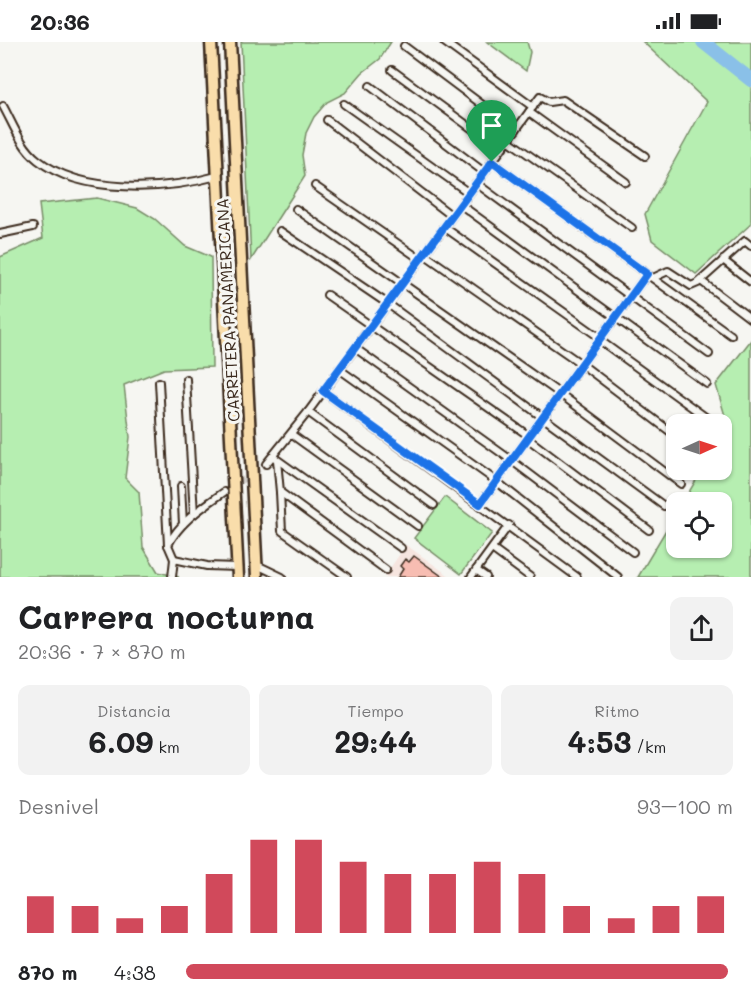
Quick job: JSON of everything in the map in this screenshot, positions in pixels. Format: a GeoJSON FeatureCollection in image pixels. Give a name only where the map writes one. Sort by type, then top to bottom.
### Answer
{"type":"FeatureCollection","features":[{"type":"Feature","properties":{"kind":"highway","name":"CARRETERA PANAMERICANA"},"geometry":{"type":"LineString","coordinates":[[212,42],[229,493],[238,572]]}},
{"type":"Feature","properties":{"kind":"highway","name":"CARRETERA PANAMERICANA"},"geometry":{"type":"LineString","coordinates":[[230,42],[257,577]]}},
{"type":"Feature","properties":{"kind":"highway"},"geometry":{"type":"LineString","coordinates":[[220,228],[239,226]]}},
{"type":"Feature","properties":{"kind":"highway"},"geometry":{"type":"LineString","coordinates":[[229,493],[252,492]]}},
{"type":"Feature","properties":{"kind":"street"},"geometry":{"type":"LineString","coordinates":[[444,42],[626,182]]}},
{"type":"Feature","properties":{"kind":"street"},"geometry":{"type":"LineString","coordinates":[[404,46],[516,130]]}},
{"type":"Feature","properties":{"kind":"street"},"geometry":{"type":"LineString","coordinates":[[392,70],[501,150]]}},
{"type":"Feature","properties":{"kind":"street"},"geometry":{"type":"LineString","coordinates":[[370,86],[484,172]]}},
{"type":"Feature","properties":{"kind":"street"},"geometry":{"type":"LineString","coordinates":[[266,464],[274,458],[540,97],[549,102],[563,100],[645,156]]}},
{"type":"Feature","properties":{"kind":"street"},"geometry":{"type":"LineString","coordinates":[[344,104],[469,193]]}},
{"type":"Feature","properties":{"kind":"street"},"geometry":{"type":"LineString","coordinates":[[3,106],[25,146],[38,160],[80,180],[138,187],[183,184],[217,176]]}},
{"type":"Feature","properties":{"kind":"street"},"geometry":{"type":"LineString","coordinates":[[327,120],[452,216]]}},
{"type":"Feature","properties":{"kind":"street"},"geometry":{"type":"LineString","coordinates":[[508,140],[632,228]]}},
{"type":"Feature","properties":{"kind":"street"},"geometry":{"type":"LineString","coordinates":[[492,162],[731,335]]}},
{"type":"Feature","properties":{"kind":"street"},"geometry":{"type":"LineString","coordinates":[[476,183],[709,354]]}},
{"type":"Feature","properties":{"kind":"street"},"geometry":{"type":"LineString","coordinates":[[315,186],[580,363],[666,428]]}},
{"type":"Feature","properties":{"kind":"street"},"geometry":{"type":"LineString","coordinates":[[461,205],[707,384]]}},
{"type":"Feature","properties":{"kind":"street"},"geometry":{"type":"LineString","coordinates":[[296,209],[404,282],[681,484]]}},
{"type":"Feature","properties":{"kind":"street"},"geometry":{"type":"LineString","coordinates":[[0,234],[33,227]]}},
{"type":"Feature","properties":{"kind":"street"},"geometry":{"type":"LineString","coordinates":[[444,227],[701,414]]}},
{"type":"Feature","properties":{"kind":"street"},"geometry":{"type":"LineString","coordinates":[[280,231],[387,304],[664,506]]}},
{"type":"Feature","properties":{"kind":"street"},"geometry":{"type":"LineString","coordinates":[[480,504],[598,338],[631,295],[650,276],[669,271],[691,286],[701,281],[745,241],[751,246]]}},
{"type":"Feature","properties":{"kind":"street"},"geometry":{"type":"LineString","coordinates":[[723,260],[751,282]]}},
{"type":"Feature","properties":{"kind":"street"},"geometry":{"type":"LineString","coordinates":[[701,281],[751,319]]}},
{"type":"Feature","properties":{"kind":"street"},"geometry":{"type":"LineString","coordinates":[[327,295],[528,437],[649,530]]}},
{"type":"Feature","properties":{"kind":"street"},"geometry":{"type":"LineString","coordinates":[[355,348],[511,460],[633,552]]}},
{"type":"Feature","properties":{"kind":"street"},"geometry":{"type":"LineString","coordinates":[[339,369],[496,481],[618,577]]}},
{"type":"Feature","properties":{"kind":"street"},"geometry":{"type":"LineString","coordinates":[[186,379],[194,514]]}},
{"type":"Feature","properties":{"kind":"street"},"geometry":{"type":"LineString","coordinates":[[159,382],[168,546],[174,559],[172,577]]}},
{"type":"Feature","properties":{"kind":"street"},"geometry":{"type":"LineString","coordinates":[[323,391],[577,577]]}},
{"type":"Feature","properties":{"kind":"street"},"geometry":{"type":"LineString","coordinates":[[308,412],[434,505]]}},
{"type":"Feature","properties":{"kind":"street"},"geometry":{"type":"LineString","coordinates":[[291,434],[418,526]]}},
{"type":"Feature","properties":{"kind":"street"},"geometry":{"type":"LineString","coordinates":[[274,458],[280,492],[282,531],[346,577]]}},
{"type":"Feature","properties":{"kind":"street"},"geometry":{"type":"LineString","coordinates":[[274,458],[401,548]]}},
{"type":"Feature","properties":{"kind":"street"},"geometry":{"type":"LineString","coordinates":[[181,486],[183,524]]}},
{"type":"Feature","properties":{"kind":"street"},"geometry":{"type":"LineString","coordinates":[[280,492],[386,570]]}},
{"type":"Feature","properties":{"kind":"street"},"geometry":{"type":"LineString","coordinates":[[168,546],[183,524],[194,514],[229,493]]}},
{"type":"Feature","properties":{"kind":"street"},"geometry":{"type":"LineString","coordinates":[[471,577],[509,525]]}},
{"type":"Feature","properties":{"kind":"street"},"geometry":{"type":"LineString","coordinates":[[492,549],[530,577]]}},
{"type":"Feature","properties":{"kind":"street"},"geometry":{"type":"LineString","coordinates":[[174,559],[238,572]]}},
{"type":"Feature","properties":{"kind":"street"},"geometry":{"type":"LineString","coordinates":[[256,565],[282,577]]}},
{"type":"Feature","properties":{"kind":"street"},"geometry":{"type":"LineString","coordinates":[[476,570],[486,577]]}},
{"type":"Feature","properties":{"kind":"shaded area"},"geometry":{"type":"Polygon","coordinates":[[[406,545],[451,577],[384,577],[406,545]]]}},
{"type":"Feature","properties":{"kind":"green space"},"geometry":{"type":"Polygon","coordinates":[[[241,42],[391,42],[380,59],[362,73],[345,93],[327,102],[314,117],[306,133],[302,155],[305,176],[251,260],[241,42]]]}},
{"type":"Feature","properties":{"kind":"green space"},"geometry":{"type":"Polygon","coordinates":[[[487,42],[527,42],[530,52],[526,71],[487,42]]]}},
{"type":"Feature","properties":{"kind":"green space"},"geometry":{"type":"Polygon","coordinates":[[[643,42],[751,42],[751,224],[696,274],[652,240],[645,214],[707,102],[643,42]]]}},
{"type":"Feature","properties":{"kind":"green space"},"geometry":{"type":"Polygon","coordinates":[[[97,198],[137,208],[155,219],[185,246],[211,257],[212,367],[164,369],[124,385],[130,437],[125,478],[139,492],[143,547],[158,572],[179,577],[0,577],[0,257],[43,238],[39,204],[97,198]]]}},
{"type":"Feature","properties":{"kind":"green space"},"geometry":{"type":"Polygon","coordinates":[[[751,340],[751,577],[638,577],[666,530],[666,558],[732,558],[732,492],[689,492],[696,480],[732,480],[732,414],[724,414],[716,385],[751,340]]]}},
{"type":"Feature","properties":{"kind":"green space"},"geometry":{"type":"Polygon","coordinates":[[[445,497],[492,533],[461,574],[414,538],[445,497]]]}},
{"type":"Feature","properties":{"kind":"building"},"geometry":{"type":"Polygon","coordinates":[[[414,556],[443,577],[398,577],[403,569],[400,566],[405,559],[409,562],[414,556]]]}},
{"type":"Feature","properties":{"kind":"waterway"},"geometry":{"type":"LineString","coordinates":[[703,42],[751,80]]}},
{"type":"Feature","properties":{"kind":"tunnel"},"geometry":{"type":"LineString","coordinates":[[224,492],[266,464]]}},
{"type":"Feature","properties":{"kind":"route"},"geometry":{"type":"LineString","coordinates":[[492,162],[647,274],[580,363],[480,504],[323,391],[492,162]]}}]}
